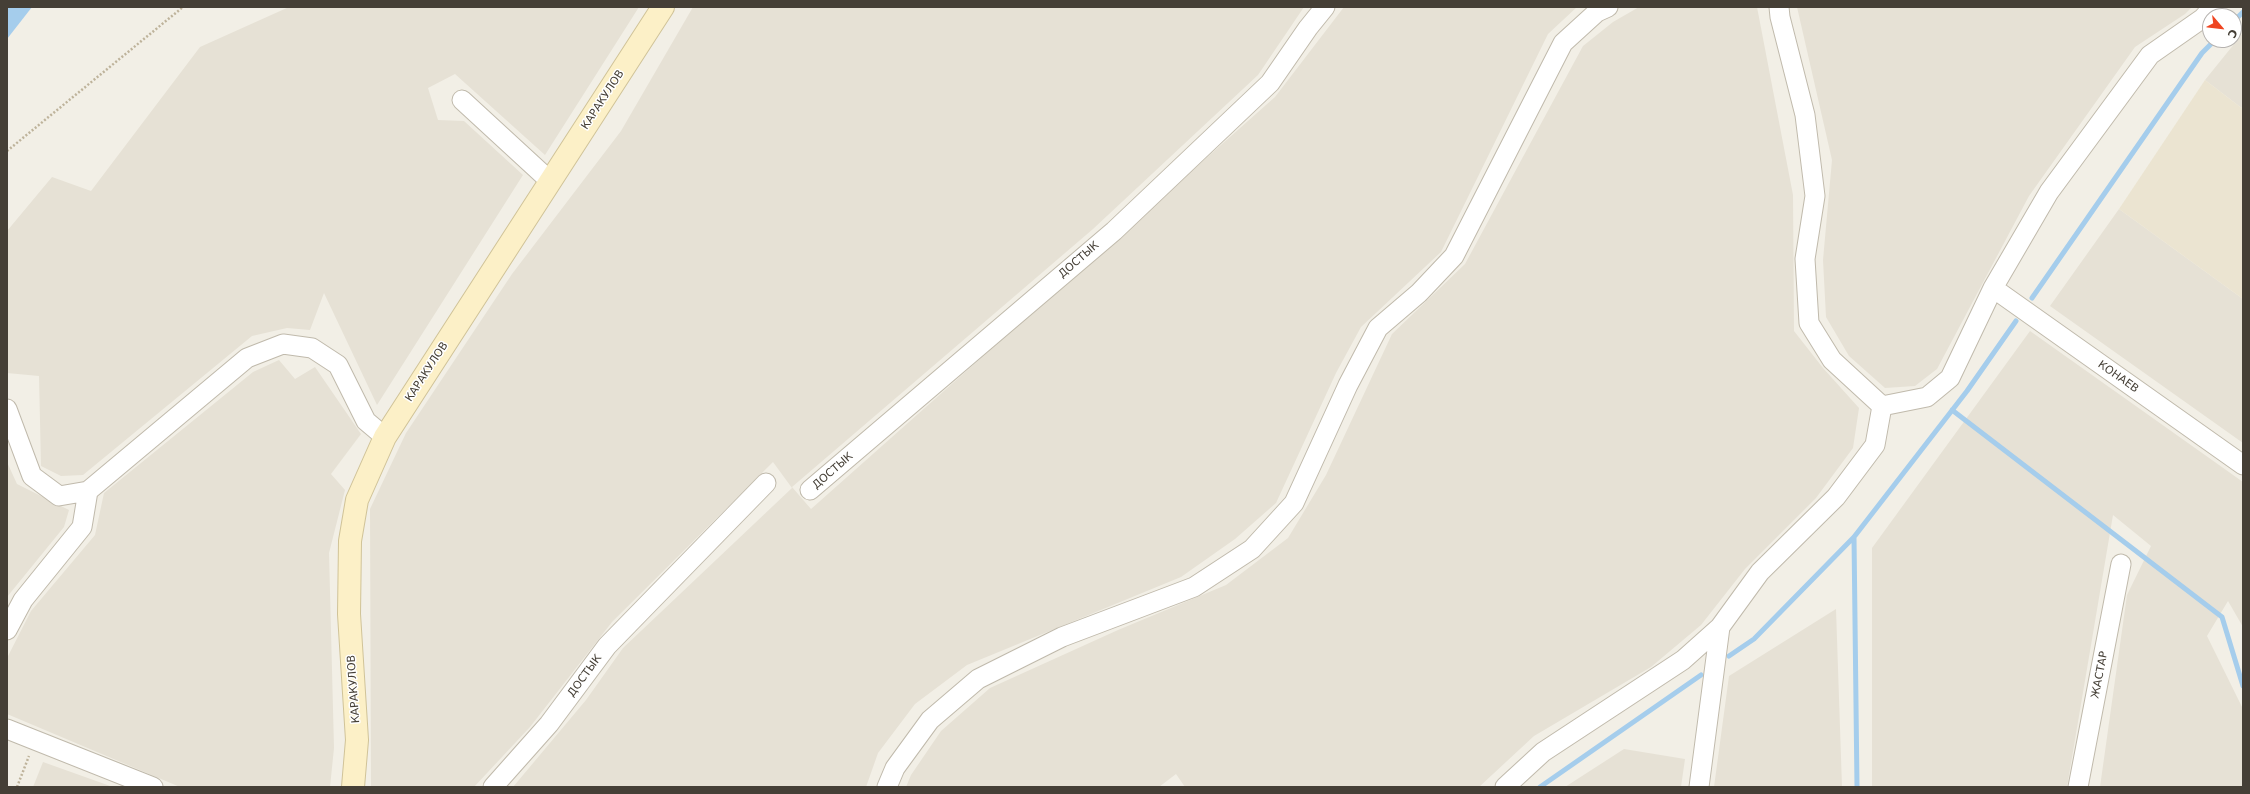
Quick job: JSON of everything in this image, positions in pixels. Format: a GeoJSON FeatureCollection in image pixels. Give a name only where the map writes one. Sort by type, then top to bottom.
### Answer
{"type":"FeatureCollection","features":[{"type":"Feature","properties":{"kind":"main road","name":"КАРАКУЛОВ"},"geometry":{"type":"LineString","coordinates":[[353,787],[357,740],[349,614],[350,542],[358,500],[385,437],[663,7]]}},
{"type":"Feature","properties":{"kind":"street","name":"ДОСТЫК"},"geometry":{"type":"LineString","coordinates":[[810,490],[1114,231],[1270,83],[1308,28],[1325,7]]}},
{"type":"Feature","properties":{"kind":"street"},"geometry":{"type":"LineString","coordinates":[[887,787],[895,768],[930,720],[978,679],[1062,637],[1194,588],[1252,549],[1294,503],[1348,385],[1378,328],[1419,293],[1454,256],[1563,43],[1597,12],[1608,7]]}},
{"type":"Feature","properties":{"kind":"street"},"geometry":{"type":"LineString","coordinates":[[1779,7],[1780,17],[1805,115],[1815,196],[1805,259],[1809,323],[1832,360],[1882,406]]}},
{"type":"Feature","properties":{"kind":"street"},"geometry":{"type":"LineString","coordinates":[[1882,406],[1927,397],[1950,378],[1993,288],[2049,192],[2150,55],[2203,18],[2213,7]]}},
{"type":"Feature","properties":{"kind":"street"},"geometry":{"type":"LineString","coordinates":[[462,100],[550,181]]}},
{"type":"Feature","properties":{"kind":"street","name":"КОНАЕВ"},"geometry":{"type":"LineString","coordinates":[[1993,288],[2243,466]]}},
{"type":"Feature","properties":{"kind":"street"},"geometry":{"type":"LineString","coordinates":[[7,409],[32,476],[59,496],[88,491],[247,358],[283,344],[312,348],[338,365],[366,421],[385,437]]}},
{"type":"Feature","properties":{"kind":"street"},"geometry":{"type":"LineString","coordinates":[[1505,787],[1544,752],[1683,660],[1720,627],[1760,572],[1836,497],[1875,445],[1882,406]]}},
{"type":"Feature","properties":{"kind":"street","name":"ДОСТЫК"},"geometry":{"type":"LineString","coordinates":[[493,787],[549,724],[607,646],[766,483]]}},
{"type":"Feature","properties":{"kind":"street"},"geometry":{"type":"LineString","coordinates":[[7,630],[23,600],[82,528],[88,491]]}},
{"type":"Feature","properties":{"kind":"street","name":"ЖАСТАР"},"geometry":{"type":"LineString","coordinates":[[2078,787],[2121,564]]}},
{"type":"Feature","properties":{"kind":"street"},"geometry":{"type":"LineString","coordinates":[[1698,787],[1720,627]]}},
{"type":"Feature","properties":{"kind":"street"},"geometry":{"type":"LineString","coordinates":[[7,729],[153,787]]}},
{"type":"Feature","properties":{"kind":"path"},"geometry":{"type":"LineString","coordinates":[[7,151],[183,7]]}},
{"type":"Feature","properties":{"kind":"path"},"geometry":{"type":"LineString","coordinates":[[17,787],[35,740]]}},
{"type":"Feature","properties":{"kind":"shaded area"},"geometry":{"type":"Polygon","coordinates":[[[289,7],[639,7],[545,155],[455,74],[428,88],[438,120],[464,121],[523,175],[377,405],[324,293],[310,330],[287,328],[252,336],[83,475],[61,476],[41,466],[39,376],[7,373],[7,231],[52,177],[91,191],[200,47],[289,7]]]}},
{"type":"Feature","properties":{"kind":"shaded area"},"geometry":{"type":"Polygon","coordinates":[[[693,7],[1304,7],[1258,75],[1093,229],[792,487],[811,509],[1275,97],[1344,7],[1577,7],[1548,34],[1441,252],[1361,327],[1336,373],[1276,503],[1235,539],[1181,577],[967,665],[915,704],[878,753],[866,787],[513,787],[586,700],[623,648],[792,488],[773,462],[612,622],[530,727],[474,787],[371,787],[370,509],[406,433],[512,274],[621,131],[693,7]]]}},
{"type":"Feature","properties":{"kind":"shaded area"},"geometry":{"type":"Polygon","coordinates":[[[1639,7],[1757,7],[1793,195],[1794,331],[1823,368],[1859,408],[1853,448],[1816,498],[1745,569],[1701,625],[1651,667],[1534,736],[1479,787],[1185,787],[1176,774],[1159,787],[906,787],[911,775],[941,731],[990,688],[1118,630],[1226,585],[1288,538],[1326,475],[1392,334],[1465,264],[1583,46],[1613,22],[1639,7]]]}},
{"type":"Feature","properties":{"kind":"shaded area"},"geometry":{"type":"Polygon","coordinates":[[[1797,7],[2192,7],[2185,14],[2135,47],[2029,196],[1937,369],[1915,386],[1885,388],[1849,356],[1826,317],[1823,260],[1832,160],[1797,7]]]}},
{"type":"Feature","properties":{"kind":"shaded area"},"geometry":{"type":"Polygon","coordinates":[[[2243,33],[2243,109],[2205,80],[2231,48],[2242,48],[2243,33]]]}},
{"type":"Feature","properties":{"kind":"shaded area"},"geometry":{"type":"Polygon","coordinates":[[[2205,80],[2243,109],[2243,299],[2119,209],[2205,80]]]}},
{"type":"Feature","properties":{"kind":"shaded area"},"geometry":{"type":"Polygon","coordinates":[[[2119,209],[2243,299],[2243,443],[2050,306],[2119,209]]]}},
{"type":"Feature","properties":{"kind":"shaded area"},"geometry":{"type":"Polygon","coordinates":[[[2030,331],[2243,482],[2243,627],[2228,601],[2207,636],[2243,709],[2243,787],[2100,787],[2127,595],[2151,546],[2113,515],[2067,787],[1872,787],[1872,548],[2030,331]]]}},
{"type":"Feature","properties":{"kind":"shaded area"},"geometry":{"type":"Polygon","coordinates":[[[279,360],[295,379],[315,367],[361,434],[331,474],[345,490],[329,553],[334,748],[330,787],[180,787],[7,714],[7,658],[31,611],[95,535],[104,493],[253,372],[279,360]]]}},
{"type":"Feature","properties":{"kind":"shaded area"},"geometry":{"type":"Polygon","coordinates":[[[7,462],[17,484],[69,510],[64,527],[7,597],[7,462]]]}},
{"type":"Feature","properties":{"kind":"shaded area"},"geometry":{"type":"Polygon","coordinates":[[[1836,609],[1842,787],[1714,787],[1729,676],[1836,609]]]}},
{"type":"Feature","properties":{"kind":"shaded area"},"geometry":{"type":"Polygon","coordinates":[[[1624,749],[1685,759],[1681,787],[1565,787],[1624,749]]]}},
{"type":"Feature","properties":{"kind":"shaded area"},"geometry":{"type":"Polygon","coordinates":[[[43,762],[113,787],[33,787],[43,762]]]}},
{"type":"Feature","properties":{"kind":"water"},"geometry":{"type":"Polygon","coordinates":[[[7,7],[32,7],[7,39],[7,7]]]}},
{"type":"Feature","properties":{"kind":"waterway"},"geometry":{"type":"LineString","coordinates":[[2032,298],[2202,53],[2207,48]]}},
{"type":"Feature","properties":{"kind":"waterway"},"geometry":{"type":"LineString","coordinates":[[1729,656],[1754,639],[1854,537],[1967,391],[2016,321]]}},
{"type":"Feature","properties":{"kind":"waterway"},"geometry":{"type":"LineString","coordinates":[[1952,410],[2222,617],[2243,686]]}},
{"type":"Feature","properties":{"kind":"waterway"},"geometry":{"type":"LineString","coordinates":[[1854,537],[1857,787]]}},
{"type":"Feature","properties":{"kind":"waterway"},"geometry":{"type":"LineString","coordinates":[[1540,787],[1701,675]]}}]}
